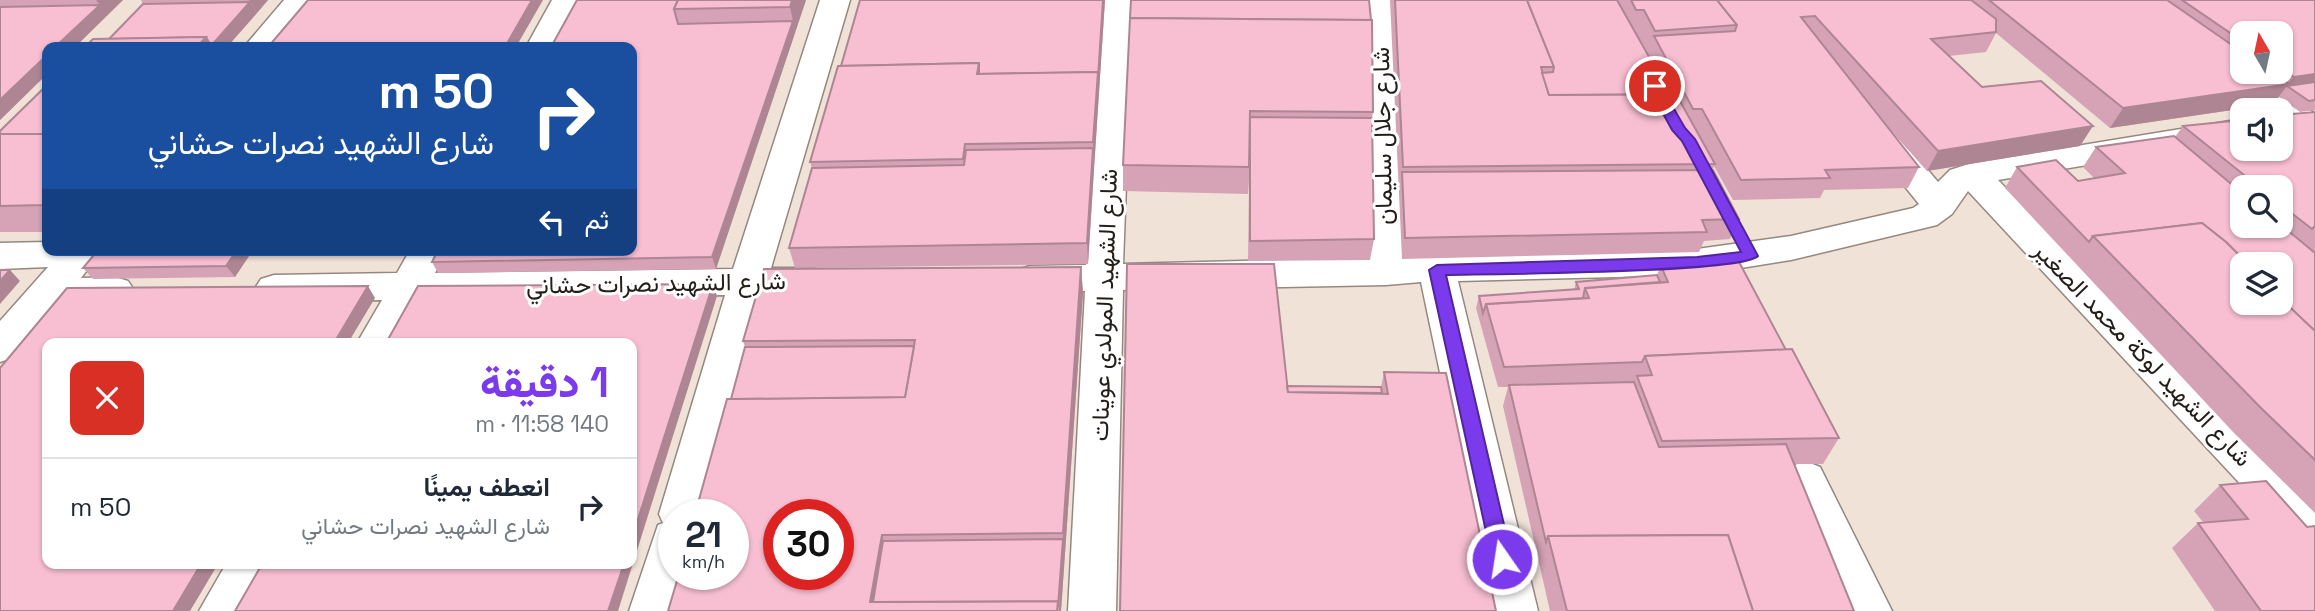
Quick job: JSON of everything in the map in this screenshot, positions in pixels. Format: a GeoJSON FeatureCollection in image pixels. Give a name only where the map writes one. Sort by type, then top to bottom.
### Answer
{"type":"FeatureCollection","features":[{"type":"Feature","properties":{"kind":"street"},"geometry":{"type":"LineString","coordinates":[[263,42],[300,0]]}},
{"type":"Feature","properties":{"kind":"street"},"geometry":{"type":"LineString","coordinates":[[544,42],[567,0]]}},
{"type":"Feature","properties":{"kind":"street"},"geometry":{"type":"LineString","coordinates":[[685,499],[748,282],[835,0]]}},
{"type":"Feature","properties":{"kind":"street","name":"شارع الشهيد المولدي عوينات"},"geometry":{"type":"LineString","coordinates":[[1092,611],[1104,278],[1118,0]]}},
{"type":"Feature","properties":{"kind":"street","name":"شارع جلال سليمان"},"geometry":{"type":"LineString","coordinates":[[1378,0],[1385,272]]}},
{"type":"Feature","properties":{"kind":"street"},"geometry":{"type":"LineString","coordinates":[[2214,56],[2304,120]]}},
{"type":"Feature","properties":{"kind":"street"},"geometry":{"type":"LineString","coordinates":[[1865,116],[1935,210]]}},
{"type":"Feature","properties":{"kind":"street"},"geometry":{"type":"LineString","coordinates":[[994,279],[1385,272],[1697,262],[1750,256],[1915,220],[1935,210],[1951,185],[1972,174],[2230,131]]}},
{"type":"Feature","properties":{"kind":"street"},"geometry":{"type":"LineString","coordinates":[[2152,142],[2182,167]]}},
{"type":"Feature","properties":{"kind":"street","name":"شارع الشهيد لوكة محمد الصغير"},"geometry":{"type":"LineString","coordinates":[[1972,174],[2315,534]]}},
{"type":"Feature","properties":{"kind":"street"},"geometry":{"type":"LineString","coordinates":[[1732,221],[1750,256]]}},
{"type":"Feature","properties":{"kind":"street"},"geometry":{"type":"LineString","coordinates":[[0,256],[42,254]]}},
{"type":"Feature","properties":{"kind":"street"},"geometry":{"type":"LineString","coordinates":[[0,347],[79,256]]}},
{"type":"Feature","properties":{"kind":"street"},"geometry":{"type":"LineString","coordinates":[[380,338],[426,256]]}},
{"type":"Feature","properties":{"kind":"street"},"geometry":{"type":"LineString","coordinates":[[1437,270],[1514,611]]}},
{"type":"Feature","properties":{"kind":"street","name":"شارع الشهيد نصرات حشاني"},"geometry":{"type":"LineString","coordinates":[[243,288],[844,281]]}},
{"type":"Feature","properties":{"kind":"street"},"geometry":{"type":"LineString","coordinates":[[47,292],[145,290]]}},
{"type":"Feature","properties":{"kind":"street"},"geometry":{"type":"LineString","coordinates":[[1805,479],[1868,611]]}},
{"type":"Feature","properties":{"kind":"street"},"geometry":{"type":"LineString","coordinates":[[223,611],[247,569]]}},
{"type":"Feature","properties":{"kind":"street"},"geometry":{"type":"LineString","coordinates":[[653,611],[659,590]]}},
{"type":"Feature","properties":{"kind":"building"},"geometry":{"type":"Polygon","coordinates":[[[308,0],[532,0],[508,42],[272,42],[308,0]]]}},
{"type":"Feature","properties":{"kind":"building"},"geometry":{"type":"Polygon","coordinates":[[[577,0],[678,0],[674,9],[678,24],[793,21],[712,257],[432,262],[435,256],[637,256],[637,42],[554,42],[577,0]]]}},
{"type":"Feature","properties":{"kind":"building"},"geometry":{"type":"Polygon","coordinates":[[[678,0],[792,0],[790,7],[674,9],[678,0]]]}},
{"type":"Feature","properties":{"kind":"building"},"geometry":{"type":"Polygon","coordinates":[[[860,0],[1103,0],[1098,78],[1098,72],[979,74],[979,63],[841,66],[860,0]]]}},
{"type":"Feature","properties":{"kind":"building"},"geometry":{"type":"Polygon","coordinates":[[[1131,0],[1369,0],[1371,20],[1130,18],[1131,0]]]}},
{"type":"Feature","properties":{"kind":"building"},"geometry":{"type":"Polygon","coordinates":[[[1395,0],[1527,0],[1554,67],[1541,67],[1549,95],[1676,94],[1715,164],[1403,167],[1395,0]]]}},
{"type":"Feature","properties":{"kind":"building"},"geometry":{"type":"Polygon","coordinates":[[[1527,0],[1617,0],[1670,94],[1549,95],[1542,73],[1553,72],[1554,67],[1527,0]]]}},
{"type":"Feature","properties":{"kind":"building"},"geometry":{"type":"Polygon","coordinates":[[[1631,0],[1717,0],[1737,25],[1655,31],[1644,10],[1636,10],[1631,0]]]}},
{"type":"Feature","properties":{"kind":"building"},"geometry":{"type":"Polygon","coordinates":[[[1717,0],[1971,0],[1996,19],[1996,32],[1931,39],[1982,87],[2041,81],[2093,126],[1938,151],[1815,16],[1801,17],[1919,167],[1825,170],[1830,178],[1741,180],[1702,109],[1693,109],[1654,36],[1735,31],[1737,25],[1717,0]]]}},
{"type":"Feature","properties":{"kind":"building"},"geometry":{"type":"Polygon","coordinates":[[[1989,0],[2167,0],[2230,44],[2230,84],[2289,84],[2123,108],[1989,0]]]}},
{"type":"Feature","properties":{"kind":"building"},"geometry":{"type":"Polygon","coordinates":[[[2182,0],[2315,0],[2315,74],[2293,76],[2293,21],[2230,21],[2230,33],[2182,0]]]}},
{"type":"Feature","properties":{"kind":"building"},"geometry":{"type":"Polygon","coordinates":[[[250,2],[215,42],[209,42],[206,37],[109,39],[143,4],[250,2]]]}},
{"type":"Feature","properties":{"kind":"building"},"geometry":{"type":"Polygon","coordinates":[[[100,5],[60,42],[42,42],[42,60],[0,100],[0,7],[100,5]]]}},
{"type":"Feature","properties":{"kind":"building"},"geometry":{"type":"Polygon","coordinates":[[[1130,18],[1372,20],[1373,112],[1250,111],[1249,167],[1123,165],[1130,18]]]}},
{"type":"Feature","properties":{"kind":"building"},"geometry":{"type":"Polygon","coordinates":[[[206,37],[202,42],[90,42],[93,39],[206,37]]]}},
{"type":"Feature","properties":{"kind":"building"},"geometry":{"type":"Polygon","coordinates":[[[979,63],[977,74],[1098,72],[1093,142],[965,144],[963,159],[810,162],[838,66],[979,63]]]}},
{"type":"Feature","properties":{"kind":"building"},"geometry":{"type":"Polygon","coordinates":[[[2315,82],[2315,100],[2309,101],[2287,86],[2315,82]]]}},
{"type":"Feature","properties":{"kind":"building"},"geometry":{"type":"Polygon","coordinates":[[[42,90],[42,134],[0,134],[42,90]]]}},
{"type":"Feature","properties":{"kind":"building"},"geometry":{"type":"Polygon","coordinates":[[[2315,112],[2315,226],[2312,229],[2293,214],[2293,175],[2244,175],[2183,126],[2230,121],[2230,161],[2293,161],[2293,114],[2315,112]]]}},
{"type":"Feature","properties":{"kind":"building"},"geometry":{"type":"Polygon","coordinates":[[[1250,117],[1372,118],[1374,239],[1250,241],[1250,117]]]}},
{"type":"Feature","properties":{"kind":"building"},"geometry":{"type":"Polygon","coordinates":[[[0,134],[42,134],[42,205],[0,206],[0,134]]]}},
{"type":"Feature","properties":{"kind":"building"},"geometry":{"type":"Polygon","coordinates":[[[2174,136],[2230,183],[2230,238],[2293,238],[2293,235],[2315,253],[2315,331],[2293,310],[2293,252],[2236,252],[2202,223],[2093,236],[2089,242],[2017,167],[2056,160],[2078,181],[2125,173],[2096,147],[2174,136]]]}},
{"type":"Feature","properties":{"kind":"building"},"geometry":{"type":"Polygon","coordinates":[[[1093,148],[1087,243],[789,248],[812,168],[964,165],[966,150],[1093,148]]]}},
{"type":"Feature","properties":{"kind":"building"},"geometry":{"type":"Polygon","coordinates":[[[1713,170],[1739,219],[1702,220],[1707,232],[1405,238],[1402,172],[1713,170]]]}},
{"type":"Feature","properties":{"kind":"building"},"geometry":{"type":"Polygon","coordinates":[[[2202,223],[2236,252],[2230,252],[2230,315],[2293,315],[2293,310],[2315,331],[2315,460],[2261,408],[2093,236],[2202,223]]]}},
{"type":"Feature","properties":{"kind":"building"},"geometry":{"type":"Polygon","coordinates":[[[93,256],[233,256],[226,266],[83,268],[93,256]]]}},
{"type":"Feature","properties":{"kind":"building"},"geometry":{"type":"Polygon","coordinates":[[[1738,260],[1786,350],[1645,356],[1642,362],[1504,367],[1486,304],[1589,298],[1585,288],[1668,282],[1661,266],[1738,260]]]}},
{"type":"Feature","properties":{"kind":"building"},"geometry":{"type":"Polygon","coordinates":[[[1127,264],[1274,264],[1288,392],[1388,394],[1384,372],[1446,373],[1496,611],[1120,611],[1127,264]]]}},
{"type":"Feature","properties":{"kind":"building"},"geometry":{"type":"Polygon","coordinates":[[[1081,267],[1063,533],[882,535],[870,602],[1058,601],[1057,611],[668,611],[674,590],[749,590],[749,499],[699,499],[727,399],[905,397],[915,340],[743,341],[764,269],[1081,267]]]}},
{"type":"Feature","properties":{"kind":"building"},"geometry":{"type":"Polygon","coordinates":[[[0,270],[10,270],[0,281],[0,270]]]}},
{"type":"Feature","properties":{"kind":"building"},"geometry":{"type":"Polygon","coordinates":[[[1657,275],[1660,282],[1585,288],[1583,298],[1486,304],[1483,313],[1479,296],[1579,289],[1576,282],[1657,275]]]}},
{"type":"Feature","properties":{"kind":"building"},"geometry":{"type":"Polygon","coordinates":[[[713,284],[637,522],[637,338],[389,338],[418,286],[713,284]]]}},
{"type":"Feature","properties":{"kind":"building"},"geometry":{"type":"Polygon","coordinates":[[[368,286],[337,338],[42,338],[42,569],[198,569],[173,611],[0,611],[0,368],[67,288],[368,286]]]}},
{"type":"Feature","properties":{"kind":"building"},"geometry":{"type":"Polygon","coordinates":[[[914,346],[905,397],[731,399],[745,347],[914,346]]]}},
{"type":"Feature","properties":{"kind":"building"},"geometry":{"type":"Polygon","coordinates":[[[1792,349],[1839,438],[1662,441],[1637,376],[1652,375],[1645,356],[1792,349]]]}},
{"type":"Feature","properties":{"kind":"building"},"geometry":{"type":"Polygon","coordinates":[[[1634,382],[1659,447],[1786,444],[1854,611],[1753,611],[1728,535],[1548,536],[1546,542],[1509,385],[1634,382]]]}},
{"type":"Feature","properties":{"kind":"building"},"geometry":{"type":"Polygon","coordinates":[[[1287,386],[1381,387],[1382,393],[1288,392],[1287,386]]]}},
{"type":"Feature","properties":{"kind":"building"},"geometry":{"type":"Polygon","coordinates":[[[2266,481],[2307,527],[2315,526],[2315,611],[2261,611],[2198,523],[2248,519],[2220,485],[2266,481]]]}},
{"type":"Feature","properties":{"kind":"building"},"geometry":{"type":"Polygon","coordinates":[[[1728,535],[1753,611],[1567,611],[1548,536],[1728,535]]]}},
{"type":"Feature","properties":{"kind":"building"},"geometry":{"type":"Polygon","coordinates":[[[1063,539],[1058,607],[1058,601],[873,602],[883,541],[1063,539]]]}},
{"type":"Feature","properties":{"kind":"building"},"geometry":{"type":"Polygon","coordinates":[[[259,569],[622,569],[608,611],[235,611],[259,569]]]}},
{"type":"Feature","properties":{"kind":"route"},"geometry":{"type":"LineString","coordinates":[[1502,559],[1437,270],[1697,262],[1750,256],[1688,139],[1679,130],[1655,86]]}}]}
